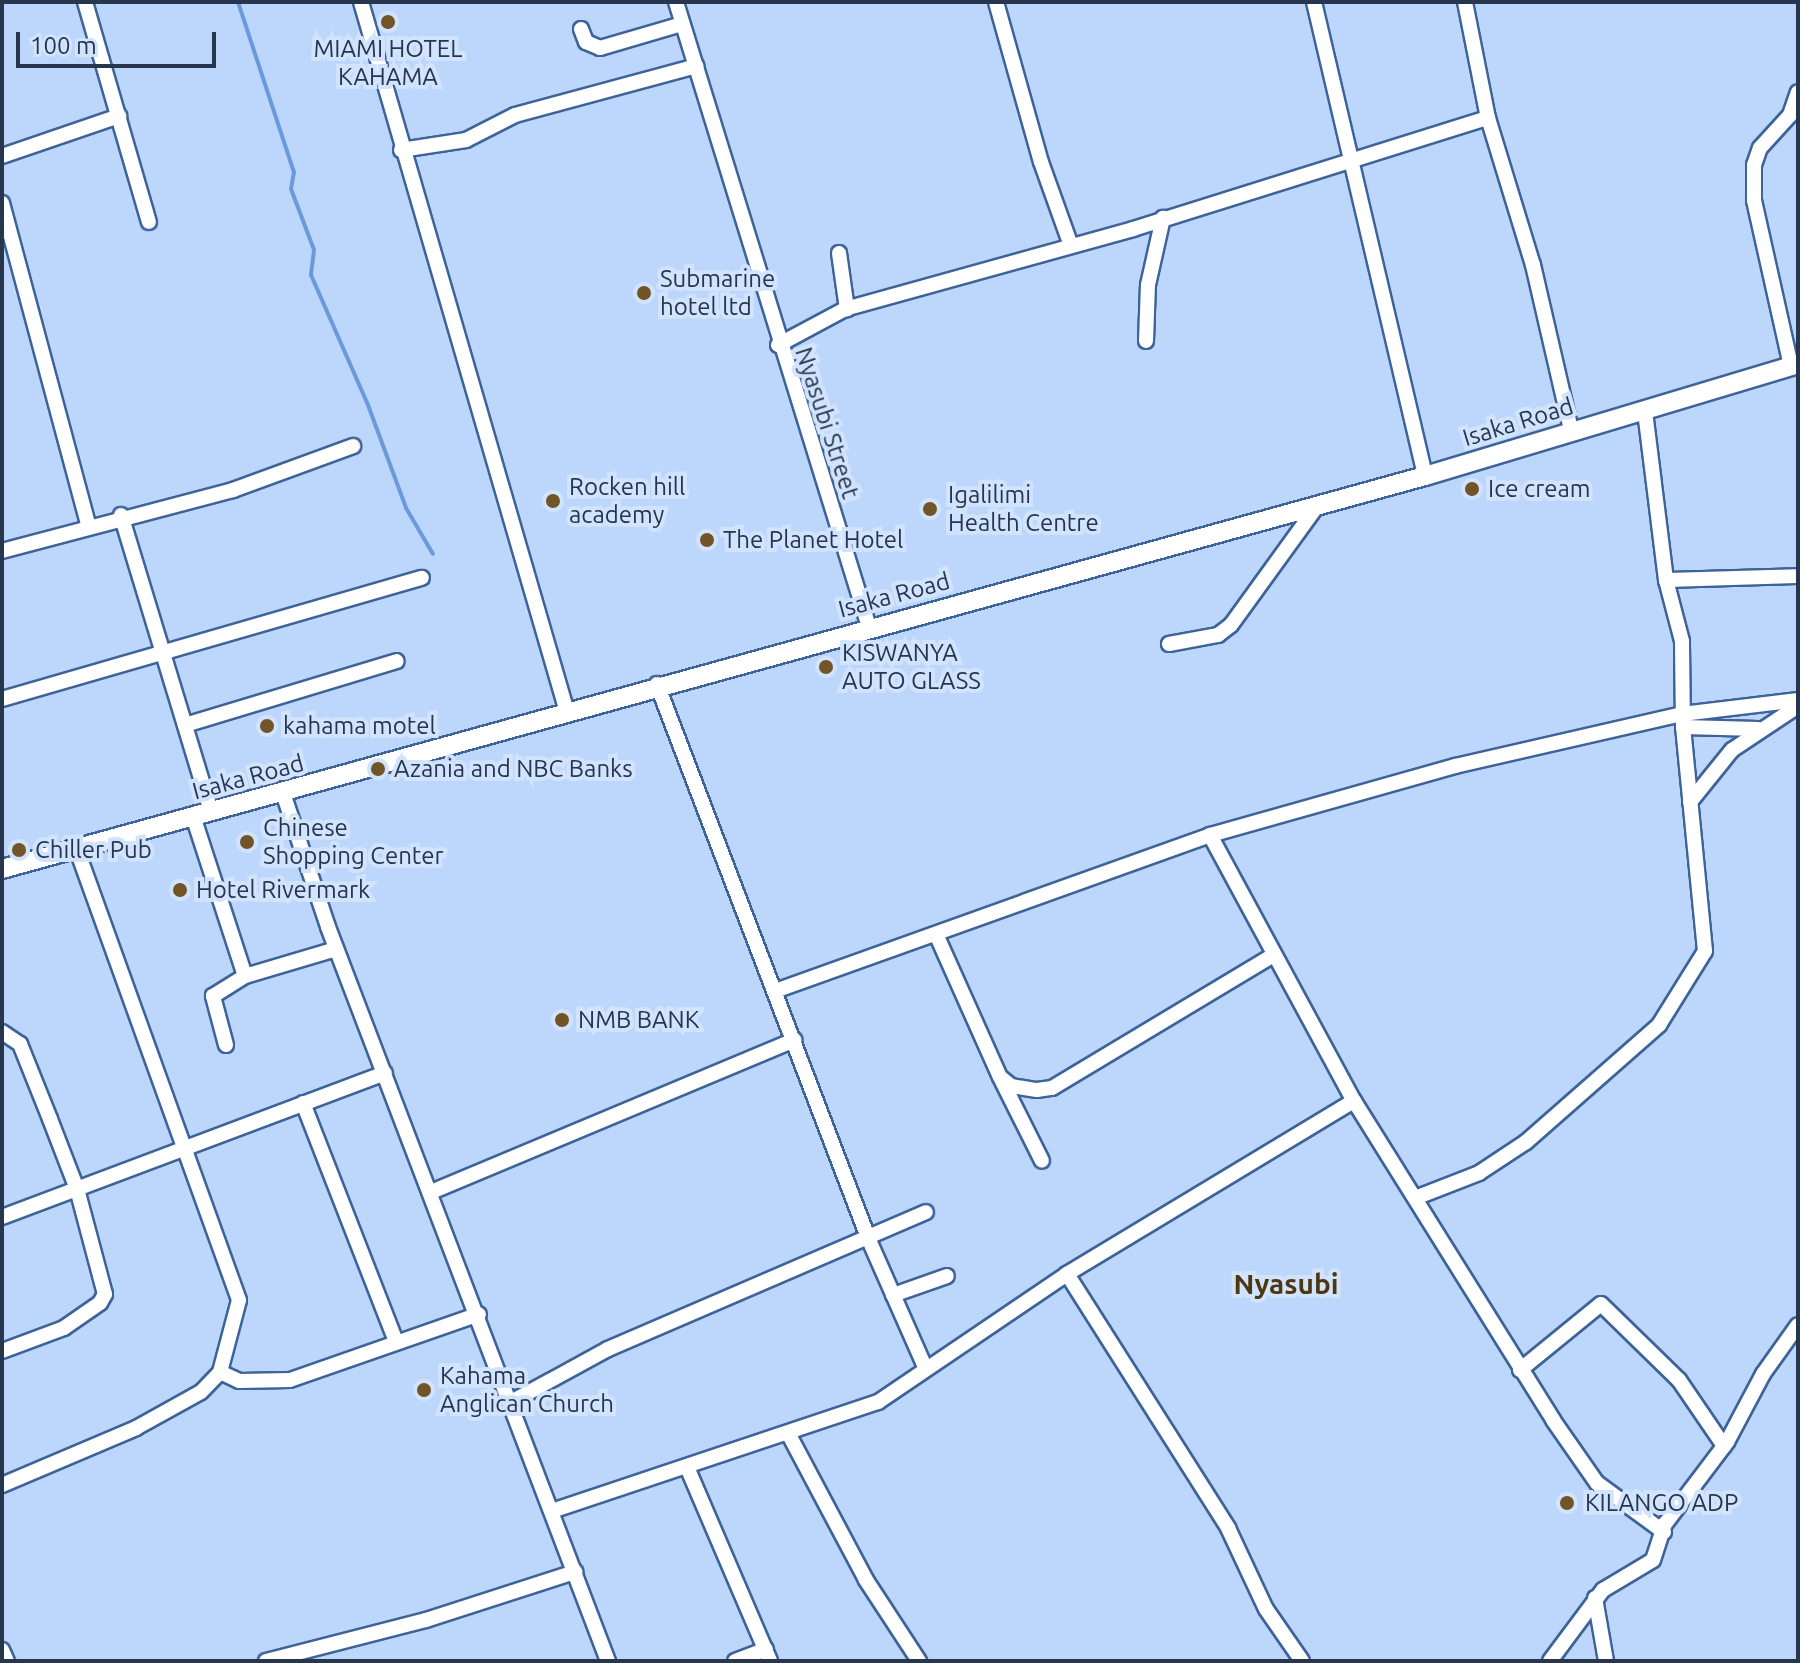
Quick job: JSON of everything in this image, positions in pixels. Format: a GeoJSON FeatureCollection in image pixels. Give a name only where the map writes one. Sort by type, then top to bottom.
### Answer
{"type":"FeatureCollection","features":[{"type":"Feature","properties":{"kind":"street"},"geometry":{"type":"LineString","coordinates":[[85,2],[149,222]]}},
{"type":"Feature","properties":{"kind":"street"},"geometry":{"type":"LineString","coordinates":[[361,2],[401,150],[567,712]]}},
{"type":"Feature","properties":{"kind":"street","name":"Nyasubi Street"},"geometry":{"type":"LineString","coordinates":[[676,2],[778,345],[869,627]]}},
{"type":"Feature","properties":{"kind":"street"},"geometry":{"type":"LineString","coordinates":[[996,2],[1041,162],[1070,243]]}},
{"type":"Feature","properties":{"kind":"street"},"geometry":{"type":"LineString","coordinates":[[1314,2],[1425,476]]}},
{"type":"Feature","properties":{"kind":"street"},"geometry":{"type":"LineString","coordinates":[[1465,2],[1488,118],[1533,265],[1571,430]]}},
{"type":"Feature","properties":{"kind":"street"},"geometry":{"type":"LineString","coordinates":[[581,29],[586,42],[600,48],[682,24]]}},
{"type":"Feature","properties":{"kind":"street"},"geometry":{"type":"LineString","coordinates":[[401,150],[466,140],[515,115],[696,66]]}},
{"type":"Feature","properties":{"kind":"street"},"geometry":{"type":"LineString","coordinates":[[1794,365],[1754,200],[1754,165],[1760,148],[1794,116],[1798,92]]}},
{"type":"Feature","properties":{"kind":"street"},"geometry":{"type":"LineString","coordinates":[[2,156],[119,116]]}},
{"type":"Feature","properties":{"kind":"street"},"geometry":{"type":"LineString","coordinates":[[778,345],[847,309],[1163,218],[1488,118]]}},
{"type":"Feature","properties":{"kind":"street"},"geometry":{"type":"LineString","coordinates":[[2,203],[88,525]]}},
{"type":"Feature","properties":{"kind":"street"},"geometry":{"type":"LineString","coordinates":[[1146,341],[1148,285],[1163,218]]}},
{"type":"Feature","properties":{"kind":"street"},"geometry":{"type":"LineString","coordinates":[[839,253],[847,309]]}},
{"type":"Feature","properties":{"kind":"street","name":"Isaka Road"},"geometry":{"type":"LineString","coordinates":[[2,869],[283,793],[657,684],[1425,476],[1794,365]]}},
{"type":"Feature","properties":{"kind":"street"},"geometry":{"type":"LineString","coordinates":[[1415,1198],[1479,1173],[1526,1142],[1674,1007],[1705,951],[1683,721],[1682,641],[1666,580],[1645,411]]}},
{"type":"Feature","properties":{"kind":"street"},"geometry":{"type":"LineString","coordinates":[[2,551],[121,515],[233,490],[353,446]]}},
{"type":"Feature","properties":{"kind":"street"},"geometry":{"type":"LineString","coordinates":[[1169,644],[1218,635],[1231,625],[1317,506]]}},
{"type":"Feature","properties":{"kind":"street"},"geometry":{"type":"LineString","coordinates":[[121,515],[185,725],[202,813],[245,976]]}},
{"type":"Feature","properties":{"kind":"street"},"geometry":{"type":"LineString","coordinates":[[1666,580],[1798,576]]}},
{"type":"Feature","properties":{"kind":"street"},"geometry":{"type":"LineString","coordinates":[[2,699],[422,578]]}},
{"type":"Feature","properties":{"kind":"street"},"geometry":{"type":"LineString","coordinates":[[185,725],[397,661]]}},
{"type":"Feature","properties":{"kind":"street"},"geometry":{"type":"LineString","coordinates":[[657,684],[869,1240],[926,1369]]}},
{"type":"Feature","properties":{"kind":"street"},"geometry":{"type":"LineString","coordinates":[[775,991],[1210,835],[1455,766],[1683,721],[1798,703]]}},
{"type":"Feature","properties":{"kind":"street"},"geometry":{"type":"LineString","coordinates":[[1690,802],[1718,764],[1798,703]]}},
{"type":"Feature","properties":{"kind":"street"},"geometry":{"type":"LineString","coordinates":[[1683,721],[1760,729]]}},
{"type":"Feature","properties":{"kind":"street"},"geometry":{"type":"LineString","coordinates":[[283,793],[336,949],[513,1401],[608,1661]]}},
{"type":"Feature","properties":{"kind":"street"},"geometry":{"type":"LineString","coordinates":[[1210,835],[1272,956],[1354,1101],[1520,1370],[1597,1483],[1664,1532]]}},
{"type":"Feature","properties":{"kind":"street"},"geometry":{"type":"LineString","coordinates":[[2,1485],[173,1409],[220,1372],[239,1300],[76,848]]}},
{"type":"Feature","properties":{"kind":"street"},"geometry":{"type":"LineString","coordinates":[[936,934],[1000,1077],[1042,1161]]}},
{"type":"Feature","properties":{"kind":"street"},"geometry":{"type":"LineString","coordinates":[[226,1045],[213,996],[245,976],[336,949]]}},
{"type":"Feature","properties":{"kind":"street"},"geometry":{"type":"LineString","coordinates":[[1000,1077],[1022,1089],[1052,1088],[1272,956]]}},
{"type":"Feature","properties":{"kind":"street"},"geometry":{"type":"LineString","coordinates":[[2,1032],[20,1044],[77,1189],[105,1294],[100,1303],[64,1328],[2,1351]]}},
{"type":"Feature","properties":{"kind":"street"},"geometry":{"type":"LineString","coordinates":[[431,1192],[794,1040]]}},
{"type":"Feature","properties":{"kind":"street"},"geometry":{"type":"LineString","coordinates":[[2,1217],[184,1145],[385,1073]]}},
{"type":"Feature","properties":{"kind":"street"},"geometry":{"type":"LineString","coordinates":[[552,1511],[878,1402],[1067,1274],[1354,1101]]}},
{"type":"Feature","properties":{"kind":"street"},"geometry":{"type":"LineString","coordinates":[[303,1103],[396,1342]]}},
{"type":"Feature","properties":{"kind":"street"},"geometry":{"type":"LineString","coordinates":[[513,1401],[608,1349],[869,1240],[926,1212]]}},
{"type":"Feature","properties":{"kind":"street"},"geometry":{"type":"LineString","coordinates":[[1067,1274],[1228,1528],[1266,1609],[1302,1661]]}},
{"type":"Feature","properties":{"kind":"street"},"geometry":{"type":"LineString","coordinates":[[893,1295],[947,1276]]}},
{"type":"Feature","properties":{"kind":"street"},"geometry":{"type":"LineString","coordinates":[[1520,1370],[1601,1304],[1679,1380],[1724,1446]]}},
{"type":"Feature","properties":{"kind":"street"},"geometry":{"type":"LineString","coordinates":[[220,1372],[239,1381],[290,1380],[479,1314]]}},
{"type":"Feature","properties":{"kind":"street"},"geometry":{"type":"LineString","coordinates":[[1550,1661],[1595,1598],[1645,1568],[1660,1550],[1665,1524],[1724,1446],[1763,1374],[1798,1325]]}},
{"type":"Feature","properties":{"kind":"street"},"geometry":{"type":"LineString","coordinates":[[788,1433],[866,1580],[919,1661]]}},
{"type":"Feature","properties":{"kind":"street"},"geometry":{"type":"LineString","coordinates":[[687,1467],[768,1655],[735,1661]]}},
{"type":"Feature","properties":{"kind":"street"},"geometry":{"type":"LineString","coordinates":[[266,1661],[426,1620],[575,1572]]}},
{"type":"Feature","properties":{"kind":"street"},"geometry":{"type":"LineString","coordinates":[[1595,1598],[1606,1661]]}},
{"type":"Feature","properties":{"kind":"street"},"geometry":{"type":"LineString","coordinates":[[2,1650],[7,1661]]}},
{"type":"Feature","properties":{"kind":"waterway"},"geometry":{"type":"LineString","coordinates":[[238,2],[294,172],[291,189],[314,250],[311,275],[368,405],[406,508],[433,554]]}},
{"type":"Feature","properties":{"kind":"place","name":"MIAMI HOTEL KAHAMA"},"geometry":{"type":"Point","coordinates":[388,22]}},
{"type":"Feature","properties":{"kind":"place","name":"Submarine hotel ltd"},"geometry":{"type":"Point","coordinates":[644,293]}},
{"type":"Feature","properties":{"kind":"place","name":"Ice cream"},"geometry":{"type":"Point","coordinates":[1472,489]}},
{"type":"Feature","properties":{"kind":"place","name":"Rocken hill academy"},"geometry":{"type":"Point","coordinates":[553,501]}},
{"type":"Feature","properties":{"kind":"place","name":"Igalilimi Health Centre"},"geometry":{"type":"Point","coordinates":[930,509]}},
{"type":"Feature","properties":{"kind":"place","name":"The Planet Hotel"},"geometry":{"type":"Point","coordinates":[707,540]}},
{"type":"Feature","properties":{"kind":"place","name":"KISWANYA AUTO GLASS"},"geometry":{"type":"Point","coordinates":[826,667]}},
{"type":"Feature","properties":{"kind":"place","name":"kahama motel"},"geometry":{"type":"Point","coordinates":[267,726]}},
{"type":"Feature","properties":{"kind":"place","name":"Azania and NBC Banks"},"geometry":{"type":"Point","coordinates":[378,769]}},
{"type":"Feature","properties":{"kind":"place","name":"Chinese Shopping Center"},"geometry":{"type":"Point","coordinates":[247,842]}},
{"type":"Feature","properties":{"kind":"place","name":"Chiller Pub"},"geometry":{"type":"Point","coordinates":[19,850]}},
{"type":"Feature","properties":{"kind":"place","name":"Hotel Rivermark"},"geometry":{"type":"Point","coordinates":[180,890]}},
{"type":"Feature","properties":{"kind":"place","name":"NMB BANK"},"geometry":{"type":"Point","coordinates":[562,1020]}},
{"type":"Feature","properties":{"kind":"place","name":"Kahama Anglican Church"},"geometry":{"type":"Point","coordinates":[424,1390]}},
{"type":"Feature","properties":{"kind":"place","name":"KILANGO ADP"},"geometry":{"type":"Point","coordinates":[1567,1503]}},
{"type":"Feature","properties":{"kind":"district","name":"Nyasubi"},"geometry":{"type":"Point","coordinates":[1286,1284]}}]}
